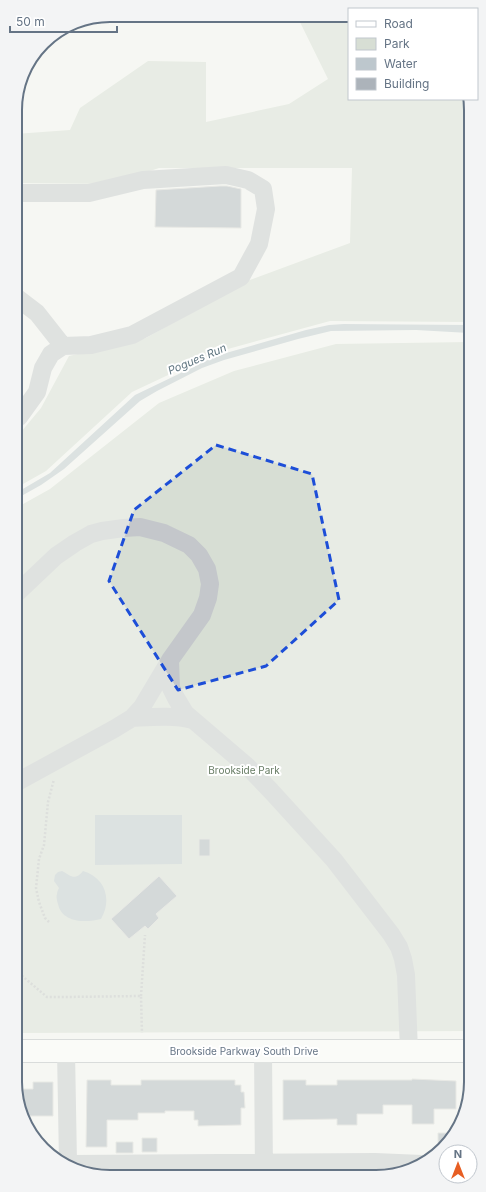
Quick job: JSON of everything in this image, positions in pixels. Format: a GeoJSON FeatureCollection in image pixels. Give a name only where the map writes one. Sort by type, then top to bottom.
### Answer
{"type":"FeatureCollection","features":[{"type":"Feature","properties":{"kind":"main road","name":"Brookside Parkway South Drive"},"geometry":{"type":"LineString","coordinates":[[22,1051],[464,1051]]}},
{"type":"Feature","properties":{"kind":"street"},"geometry":{"type":"LineString","coordinates":[[22,193],[89,193],[144,180],[226,175],[248,180],[263,189],[266,209],[259,244],[240,277],[132,335],[91,346],[63,346],[51,354],[43,368],[37,392],[22,413]]}},
{"type":"Feature","properties":{"kind":"street"},"geometry":{"type":"LineString","coordinates":[[22,302],[37,313],[63,346]]}},
{"type":"Feature","properties":{"kind":"street"},"geometry":{"type":"LineString","coordinates":[[22,588],[56,556],[86,537],[102,531],[140,527],[164,533],[189,545],[199,555],[207,569],[210,584],[208,598],[202,615],[170,660],[142,707],[132,718],[114,730],[22,779]]}},
{"type":"Feature","properties":{"kind":"street"},"geometry":{"type":"LineString","coordinates":[[170,660],[171,688],[185,713],[247,766],[271,791],[334,860],[400,947],[406,975],[409,1051]]}},
{"type":"Feature","properties":{"kind":"street"},"geometry":{"type":"LineString","coordinates":[[132,718],[172,717],[194,720]]}},
{"type":"Feature","properties":{"kind":"street"},"geometry":{"type":"LineString","coordinates":[[66,1051],[69,1160]]}},
{"type":"Feature","properties":{"kind":"street"},"geometry":{"type":"LineString","coordinates":[[263,1051],[264,1168]]}},
{"type":"Feature","properties":{"kind":"street"},"geometry":{"type":"LineString","coordinates":[[81,1165],[165,1169],[375,1168],[401,1166]]}},
{"type":"Feature","properties":{"kind":"path"},"geometry":{"type":"LineString","coordinates":[[49,922],[45,918],[36,888],[39,859],[44,845],[48,802],[59,759]]}},
{"type":"Feature","properties":{"kind":"path"},"geometry":{"type":"LineString","coordinates":[[142,1033],[141,996],[145,935]]}},
{"type":"Feature","properties":{"kind":"path"},"geometry":{"type":"LineString","coordinates":[[22,975],[47,996],[141,996]]}},
{"type":"Feature","properties":{"kind":"highlighted area"},"geometry":{"type":"Polygon","coordinates":[[[216,445],[312,474],[339,600],[266,666],[178,690],[109,581],[134,510],[216,445]]]}},
{"type":"Feature","properties":{"kind":"green space"},"geometry":{"type":"Polygon","coordinates":[[[300,22],[348,22],[348,100],[463,100],[464,322],[330,321],[217,352],[132,392],[46,471],[22,485],[22,431],[41,408],[69,356],[146,338],[247,281],[350,243],[352,168],[159,168],[111,184],[22,183],[22,133],[70,130],[80,108],[148,61],[206,62],[206,122],[289,104],[328,79],[300,22]]]}},
{"type":"Feature","properties":{"kind":"green space","name":"Brookside Park"},"geometry":{"type":"Polygon","coordinates":[[[464,342],[464,1031],[22,1033],[22,505],[50,489],[159,403],[234,371],[336,344],[464,342]]]}},
{"type":"Feature","properties":{"kind":"water"},"geometry":{"type":"Polygon","coordinates":[[[329,325],[464,325],[464,333],[416,330],[331,331],[224,360],[202,368],[140,401],[64,469],[22,496],[22,489],[50,473],[135,395],[210,359],[226,353],[306,330],[329,325]]]}},
{"type":"Feature","properties":{"kind":"water"},"geometry":{"type":"Polygon","coordinates":[[[95,815],[182,815],[182,864],[95,865],[95,815]]]}},
{"type":"Feature","properties":{"kind":"water"},"geometry":{"type":"Polygon","coordinates":[[[62,871],[75,877],[83,871],[91,874],[102,884],[105,890],[106,904],[101,919],[82,921],[69,918],[64,915],[60,910],[57,898],[59,888],[54,881],[55,875],[62,871]]]}},
{"type":"Feature","properties":{"kind":"building"},"geometry":{"type":"Polygon","coordinates":[[[220,186],[241,189],[241,228],[155,227],[156,190],[220,186]]]}},
{"type":"Feature","properties":{"kind":"building"},"geometry":{"type":"Polygon","coordinates":[[[199,839],[210,839],[210,856],[199,856],[199,839]]]}},
{"type":"Feature","properties":{"kind":"building"},"geometry":{"type":"Polygon","coordinates":[[[159,876],[177,896],[156,914],[159,918],[148,929],[145,926],[129,939],[111,919],[159,876]]]}},
{"type":"Feature","properties":{"kind":"building"},"geometry":{"type":"Polygon","coordinates":[[[412,1079],[456,1081],[456,1109],[434,1109],[434,1124],[412,1124],[412,1105],[383,1105],[383,1114],[357,1114],[357,1125],[337,1125],[337,1119],[283,1120],[283,1080],[306,1080],[306,1085],[337,1085],[337,1080],[412,1079]]]}},
{"type":"Feature","properties":{"kind":"building"},"geometry":{"type":"Polygon","coordinates":[[[87,1080],[111,1080],[111,1085],[141,1085],[141,1080],[235,1080],[235,1085],[241,1085],[241,1092],[244,1092],[245,1108],[241,1108],[241,1125],[198,1126],[198,1120],[194,1120],[194,1111],[138,1113],[138,1120],[107,1120],[107,1147],[86,1147],[87,1080]]]}},
{"type":"Feature","properties":{"kind":"building"},"geometry":{"type":"Polygon","coordinates":[[[33,1082],[53,1082],[53,1116],[29,1116],[25,1104],[23,1089],[33,1089],[33,1082]]]}},
{"type":"Feature","properties":{"kind":"building"},"geometry":{"type":"Polygon","coordinates":[[[438,1133],[447,1133],[438,1144],[438,1133]]]}},
{"type":"Feature","properties":{"kind":"building"},"geometry":{"type":"Polygon","coordinates":[[[142,1138],[157,1138],[157,1152],[142,1152],[142,1138]]]}},
{"type":"Feature","properties":{"kind":"building"},"geometry":{"type":"Polygon","coordinates":[[[116,1142],[133,1142],[133,1153],[116,1153],[116,1142]]]}},
{"type":"Feature","properties":{"kind":"water label","name":"Pogues Run"},"geometry":{"type":"Point","coordinates":[197,359]}}]}
